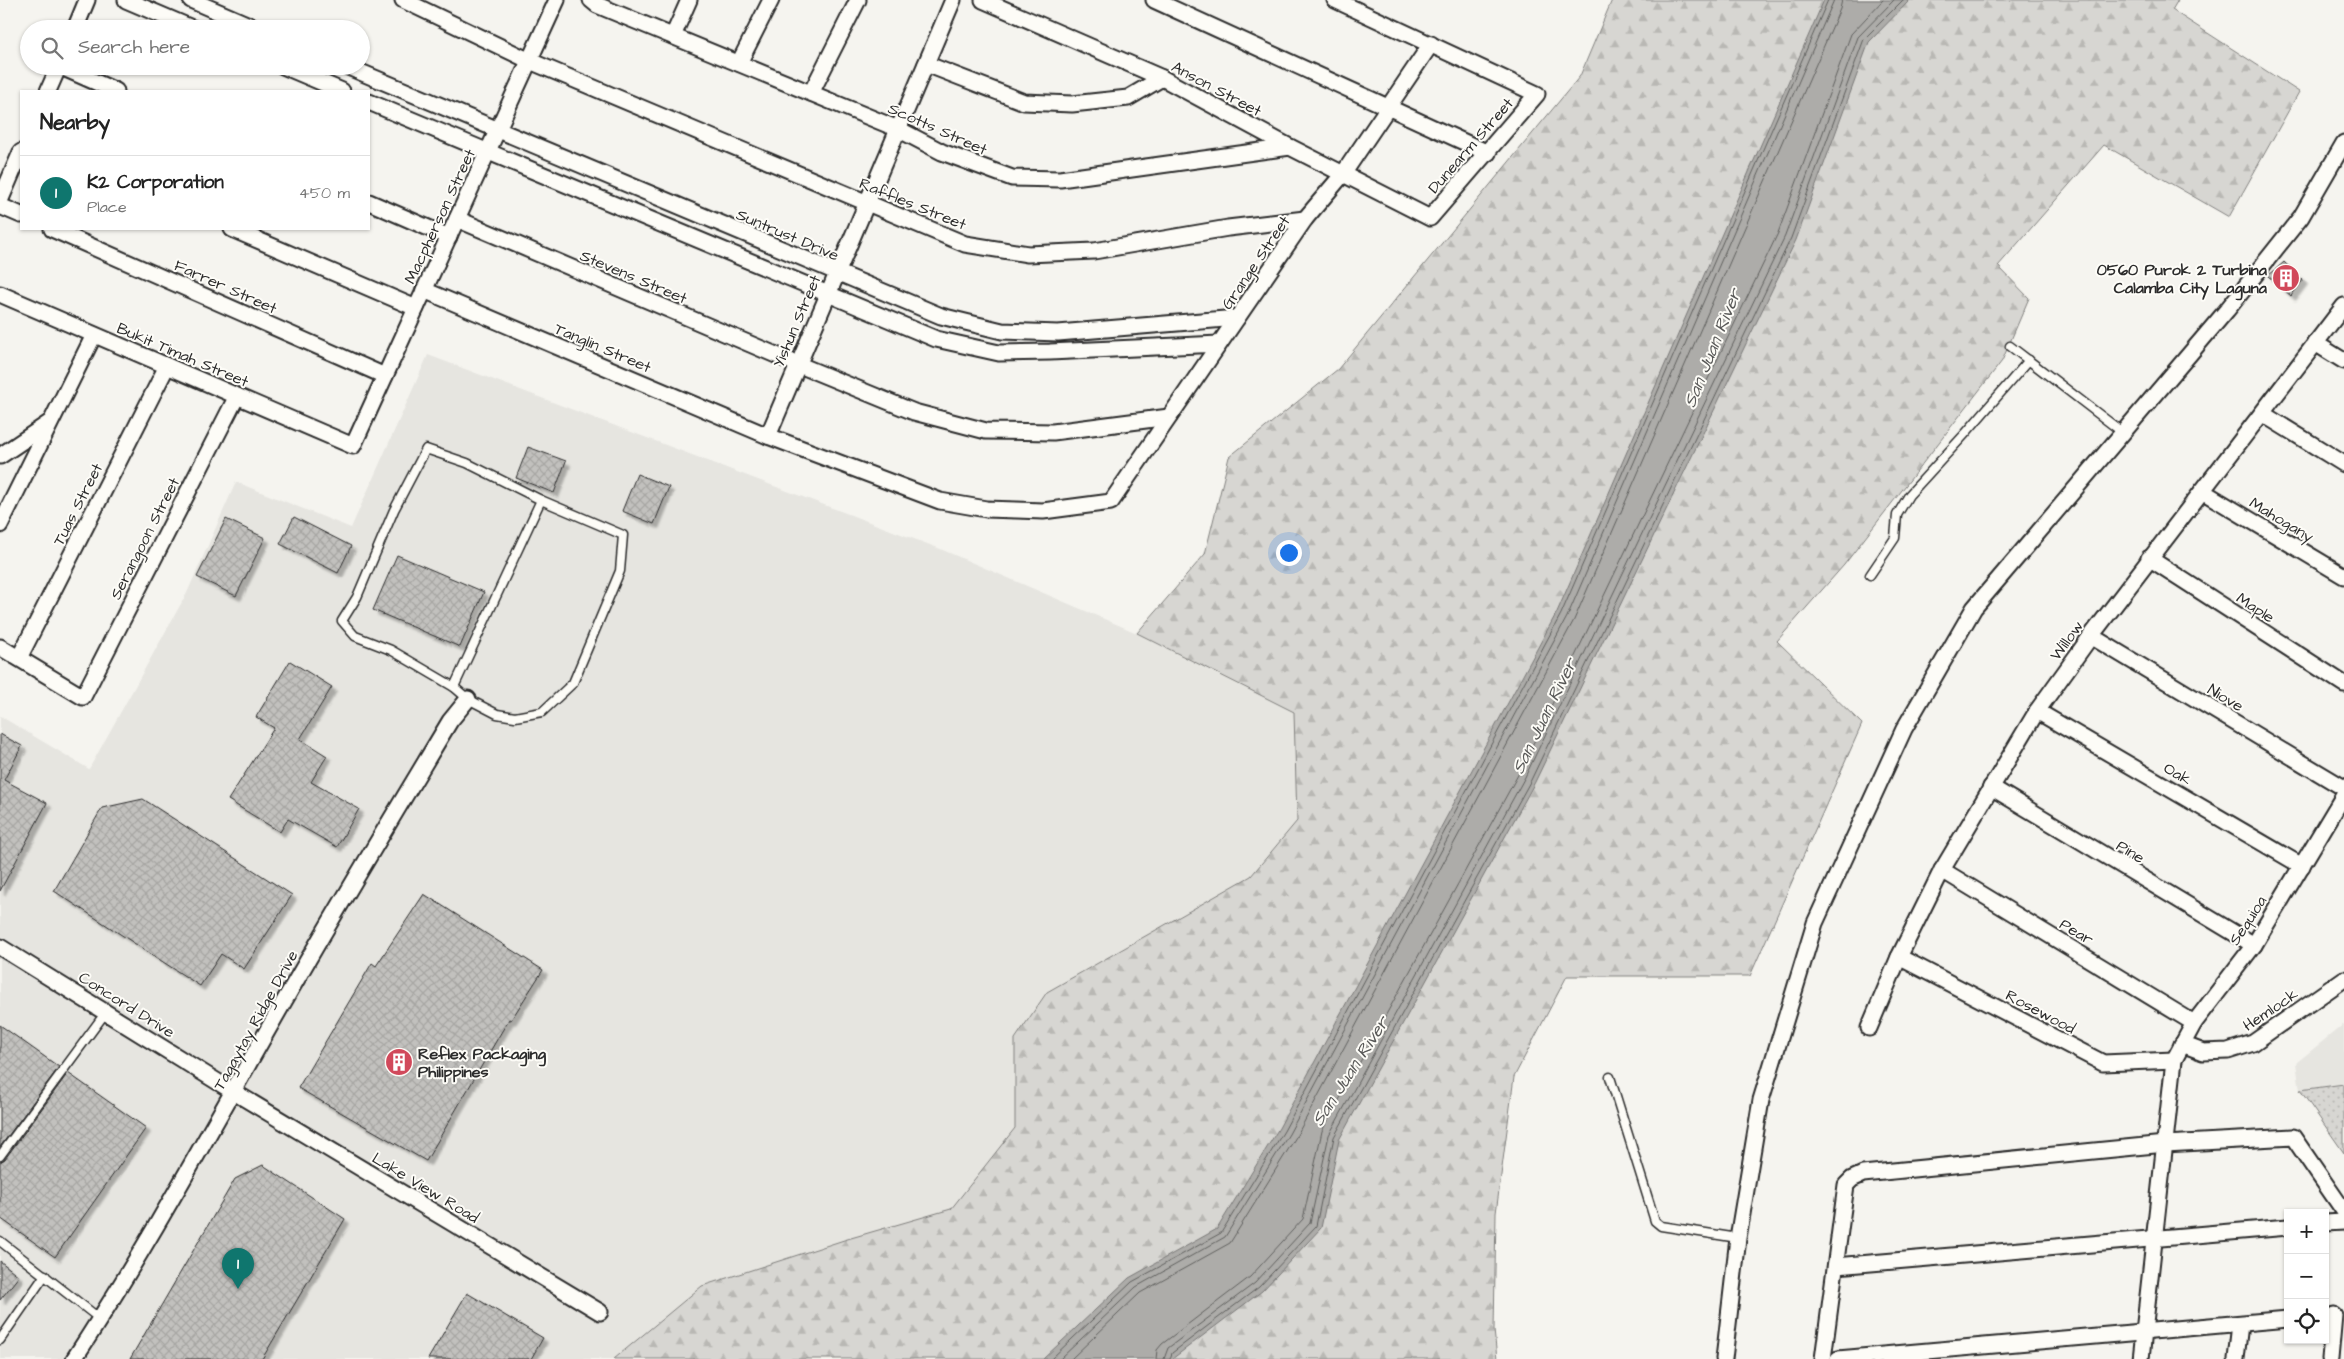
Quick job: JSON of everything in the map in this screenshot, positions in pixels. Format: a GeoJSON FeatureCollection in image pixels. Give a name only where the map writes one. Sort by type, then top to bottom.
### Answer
{"type":"FeatureCollection","features":[{"type":"Feature","properties":{"kind":"street"},"geometry":{"type":"LineString","coordinates":[[79,20],[87,0]]}},
{"type":"Feature","properties":{"kind":"street"},"geometry":{"type":"LineString","coordinates":[[126,0],[173,20]]}},
{"type":"Feature","properties":{"kind":"street"},"geometry":{"type":"LineString","coordinates":[[191,0],[237,20]]}},
{"type":"Feature","properties":{"kind":"street","name":"Raffles Street"},"geometry":{"type":"LineString","coordinates":[[403,0],[530,61],[965,244],[1028,254],[1094,251],[1228,228],[1305,219]]}},
{"type":"Feature","properties":{"kind":"street","name":"Macpherson Street"},"geometry":{"type":"LineString","coordinates":[[353,446],[557,0]]}},
{"type":"Feature","properties":{"kind":"street"},"geometry":{"type":"LineString","coordinates":[[673,36],[689,0]]}},
{"type":"Feature","properties":{"kind":"street"},"geometry":{"type":"LineString","coordinates":[[739,63],[771,0]]}},
{"type":"Feature","properties":{"kind":"street"},"geometry":{"type":"LineString","coordinates":[[811,93],[858,0]]}},
{"type":"Feature","properties":{"kind":"street","name":"Yishun Street"},"geometry":{"type":"LineString","coordinates":[[768,436],[796,364],[953,0]]}},
{"type":"Feature","properties":{"kind":"street","name":"Anson Street"},"geometry":{"type":"LineString","coordinates":[[983,0],[1162,78],[1290,147],[1430,218]]}},
{"type":"Feature","properties":{"kind":"street"},"geometry":{"type":"LineString","coordinates":[[1154,0],[1488,153]]}},
{"type":"Feature","properties":{"kind":"street"},"geometry":{"type":"LineString","coordinates":[[1335,0],[1431,44]]}},
{"type":"Feature","properties":{"kind":"street","name":"Scotts Street"},"geometry":{"type":"LineString","coordinates":[[596,2],[898,129],[942,152],[1012,178],[1060,179],[1290,147]]}},
{"type":"Feature","properties":{"kind":"street","name":"Grange Street"},"geometry":{"type":"LineString","coordinates":[[1111,502],[1305,219],[1343,174],[1431,44]]}},
{"type":"Feature","properties":{"kind":"street","name":"Dunearm Street"},"geometry":{"type":"LineString","coordinates":[[1430,218],[1537,94],[1431,44]]}},
{"type":"Feature","properties":{"kind":"street"},"geometry":{"type":"LineString","coordinates":[[926,64],[1024,102],[1072,104],[1128,98],[1162,78]]}},
{"type":"Feature","properties":{"kind":"street"},"geometry":{"type":"LineString","coordinates":[[48,90],[54,75]]}},
{"type":"Feature","properties":{"kind":"street"},"geometry":{"type":"LineString","coordinates":[[79,75],[114,90]]}},
{"type":"Feature","properties":{"kind":"street"},"geometry":{"type":"LineString","coordinates":[[304,75],[340,90]]}},
{"type":"Feature","properties":{"kind":"street","name":"Suntrust Drive"},"geometry":{"type":"LineString","coordinates":[[367,75],[941,316],[1002,331],[1058,333],[1237,318]]}},
{"type":"Feature","properties":{"kind":"street"},"geometry":{"type":"LineString","coordinates":[[370,102],[936,339],[1000,353],[1219,344]]}},
{"type":"Feature","properties":{"kind":"street"},"geometry":{"type":"LineString","coordinates":[[1724,1359],[1738,1238],[1761,1100],[1815,923],[1904,729],[1974,608],[2122,432],[2228,310],[2301,217],[2344,143]]}},
{"type":"Feature","properties":{"kind":"street"},"geometry":{"type":"LineString","coordinates":[[0,201],[20,154]]}},
{"type":"Feature","properties":{"kind":"street"},"geometry":{"type":"LineString","coordinates":[[370,202],[449,237]]}},
{"type":"Feature","properties":{"kind":"street"},"geometry":{"type":"LineString","coordinates":[[0,206],[20,215]]}},
{"type":"Feature","properties":{"kind":"street","name":"Stevens Street"},"geometry":{"type":"LineString","coordinates":[[457,219],[796,364],[914,412],[986,431],[1053,432],[1169,417]]}},
{"type":"Feature","properties":{"kind":"street","name":"Farrer Street"},"geometry":{"type":"LineString","coordinates":[[54,230],[385,376]]}},
{"type":"Feature","properties":{"kind":"street"},"geometry":{"type":"LineString","coordinates":[[234,230],[416,308]]}},
{"type":"Feature","properties":{"kind":"street","name":"Tanglin Street"},"geometry":{"type":"LineString","coordinates":[[424,290],[768,436],[940,501],[986,509],[1043,511],[1111,502]]}},
{"type":"Feature","properties":{"kind":"street","name":"Bukit Timah Street"},"geometry":{"type":"LineString","coordinates":[[0,294],[353,446]]}},
{"type":"Feature","properties":{"kind":"street","name":"Willow"},"geometry":{"type":"LineString","coordinates":[[1869,1028],[1899,957],[1942,870],[2037,711],[2090,636],[2149,558],[2263,414],[2344,306]]}},
{"type":"Feature","properties":{"kind":"street"},"geometry":{"type":"LineString","coordinates":[[0,525],[94,335]]}},
{"type":"Feature","properties":{"kind":"street"},"geometry":{"type":"LineString","coordinates":[[2316,343],[2344,360]]}},
{"type":"Feature","properties":{"kind":"street","name":"Tuas Street"},"geometry":{"type":"LineString","coordinates":[[19,658],[166,366]]}},
{"type":"Feature","properties":{"kind":"street","name":"Serangoon Street"},"geometry":{"type":"LineString","coordinates":[[19,658],[83,697],[236,396]]}},
{"type":"Feature","properties":{"kind":"street"},"geometry":{"type":"LineString","coordinates":[[2263,414],[2344,464]]}},
{"type":"Feature","properties":{"kind":"street"},"geometry":{"type":"LineString","coordinates":[[0,456],[50,422]]}},
{"type":"Feature","properties":{"kind":"street","name":"Mahogany"},"geometry":{"type":"LineString","coordinates":[[2202,491],[2344,576]]}},
{"type":"Feature","properties":{"kind":"street","name":"Maple"},"geometry":{"type":"LineString","coordinates":[[2149,558],[2344,684]]}},
{"type":"Feature","properties":{"kind":"street","name":"Niove"},"geometry":{"type":"LineString","coordinates":[[2090,636],[2344,788]]}},
{"type":"Feature","properties":{"kind":"street"},"geometry":{"type":"LineString","coordinates":[[0,647],[19,658]]}},
{"type":"Feature","properties":{"kind":"street","name":"Tagaytay Ridge Drive"},"geometry":{"type":"LineString","coordinates":[[74,1359],[100,1319],[234,1092],[290,992],[444,729],[468,699]]}},
{"type":"Feature","properties":{"kind":"street","name":"Oak"},"geometry":{"type":"LineString","coordinates":[[2037,711],[2302,866]]}},
{"type":"Feature","properties":{"kind":"street","name":"Pine"},"geometry":{"type":"LineString","coordinates":[[1991,786],[2254,945]]}},
{"type":"Feature","properties":{"kind":"street","name":"Sequioa"},"geometry":{"type":"LineString","coordinates":[[2174,1060],[2194,1023],[2254,945],[2344,795]]}},
{"type":"Feature","properties":{"kind":"street","name":"Pear"},"geometry":{"type":"LineString","coordinates":[[1942,870],[2194,1023]]}},
{"type":"Feature","properties":{"kind":"street","name":"Concord Drive"},"geometry":{"type":"LineString","coordinates":[[0,948],[234,1092]]}},
{"type":"Feature","properties":{"kind":"street","name":"Rosewood"},"geometry":{"type":"LineString","coordinates":[[1899,957],[2103,1063],[2174,1060]]}},
{"type":"Feature","properties":{"kind":"street","name":"Hemlock"},"geometry":{"type":"LineString","coordinates":[[2182,1044],[2203,1052],[2228,1051],[2253,1043],[2344,979]]}},
{"type":"Feature","properties":{"kind":"street"},"geometry":{"type":"LineString","coordinates":[[2141,1359],[2156,1238],[2174,1060]]}},
{"type":"Feature","properties":{"kind":"street","name":"Lake View Road"},"geometry":{"type":"LineString","coordinates":[[234,1092],[600,1312]]}},
{"type":"Feature","properties":{"kind":"street"},"geometry":{"type":"LineString","coordinates":[[1823,1359],[1846,1185],[1852,1178],[1863,1174],[2165,1144],[2294,1137],[2344,1211]]}},
{"type":"Feature","properties":{"kind":"street"},"geometry":{"type":"LineString","coordinates":[[2329,1223],[2344,1222]]}},
{"type":"Feature","properties":{"kind":"street"},"geometry":{"type":"LineString","coordinates":[[1836,1266],[2284,1226]]}},
{"type":"Feature","properties":{"kind":"street"},"geometry":{"type":"LineString","coordinates":[[2330,1359],[2334,1315]]}},
{"type":"Feature","properties":{"kind":"street"},"geometry":{"type":"LineString","coordinates":[[1838,1359],[2284,1319]]}},
{"type":"Feature","properties":{"kind":"street"},"geometry":{"type":"LineString","coordinates":[[2236,1359],[2240,1324]]}},
{"type":"Feature","properties":{"kind":"lane"},"geometry":{"type":"LineString","coordinates":[[2010,346],[2122,432]]}},
{"type":"Feature","properties":{"kind":"lane"},"geometry":{"type":"LineString","coordinates":[[1870,575],[1895,538],[1897,515],[1909,495],[2029,360]]}},
{"type":"Feature","properties":{"kind":"lane"},"geometry":{"type":"LineString","coordinates":[[426,449],[467,463],[541,500],[623,535],[620,571],[573,682],[542,712],[515,717],[497,714],[468,699],[454,687],[391,650],[355,636],[342,621],[357,596],[394,510],[426,449]]}},
{"type":"Feature","properties":{"kind":"lane"},"geometry":{"type":"LineString","coordinates":[[454,687],[541,500]]}},
{"type":"Feature","properties":{"kind":"lane"},"geometry":{"type":"LineString","coordinates":[[0,1156],[106,1012]]}},
{"type":"Feature","properties":{"kind":"lane"},"geometry":{"type":"LineString","coordinates":[[1610,1077],[1655,1221],[1661,1226],[1738,1238]]}},
{"type":"Feature","properties":{"kind":"lane"},"geometry":{"type":"LineString","coordinates":[[0,1241],[100,1319]]}},
{"type":"Feature","properties":{"kind":"lane"},"geometry":{"type":"LineString","coordinates":[[0,1340],[45,1276]]}},
{"type":"Feature","properties":{"kind":"shaded area"},"geometry":{"type":"Polygon","coordinates":[[[428,355],[938,548],[1137,633],[1379,732],[1408,1359],[0,1359],[0,716],[89,769],[187,593],[236,482],[351,528],[428,355]]]}},
{"type":"Feature","properties":{"kind":"shaded area"},"geometry":{"type":"Polygon","coordinates":[[[2344,1024],[2344,1084],[2300,1090],[2296,1063],[2344,1024]]]}},
{"type":"Feature","properties":{"kind":"green space"},"geometry":{"type":"Polygon","coordinates":[[[1612,0],[2178,0],[2172,10],[2299,92],[2229,217],[2104,145],[1998,266],[2029,298],[2002,361],[1844,565],[1777,641],[1862,724],[1750,976],[1567,976],[1514,1077],[1496,1213],[1494,1330],[1497,1359],[614,1359],[702,1286],[844,1240],[951,1209],[1015,1128],[1015,1039],[1047,992],[1251,876],[1297,821],[1294,712],[1137,633],[1205,554],[1229,457],[1338,369],[1580,76],[1612,0]]]}},
{"type":"Feature","properties":{"kind":"green space"},"geometry":{"type":"Polygon","coordinates":[[[2344,1084],[2344,1153],[2300,1090],[2344,1084]]]}},
{"type":"Feature","properties":{"kind":"water","name":"San Juan River"},"geometry":{"type":"Polygon","coordinates":[[[1824,0],[1910,0],[1869,42],[1796,240],[1535,782],[1339,1140],[1321,1228],[1262,1291],[1172,1359],[1043,1359],[1129,1278],[1217,1229],[1279,1128],[1557,612],[1824,0]]]}},
{"type":"Feature","properties":{"kind":"building","name":"0560 Purok 2 Turbina Calamba City Laguna"},"geometry":{"type":"Polygon","coordinates":[[[2284,262],[2303,280],[2291,296],[2268,276],[2284,262]]]}},
{"type":"Feature","properties":{"kind":"building"},"geometry":{"type":"Polygon","coordinates":[[[528,447],[566,461],[554,493],[516,478],[528,447]]]}},
{"type":"Feature","properties":{"kind":"building"},"geometry":{"type":"Polygon","coordinates":[[[637,474],[669,487],[654,524],[622,511],[637,474]]]}},
{"type":"Feature","properties":{"kind":"building"},"geometry":{"type":"Polygon","coordinates":[[[294,517],[351,546],[338,573],[280,544],[294,517]]]}},
{"type":"Feature","properties":{"kind":"building"},"geometry":{"type":"Polygon","coordinates":[[[226,519],[265,538],[236,596],[197,577],[226,519]]]}},
{"type":"Feature","properties":{"kind":"building"},"geometry":{"type":"Polygon","coordinates":[[[397,555],[484,592],[460,647],[373,610],[397,555]]]}},
{"type":"Feature","properties":{"kind":"building"},"geometry":{"type":"Polygon","coordinates":[[[290,661],[332,687],[300,739],[327,756],[311,782],[359,809],[337,847],[288,819],[280,832],[228,800],[274,728],[256,717],[290,661]]]}},
{"type":"Feature","properties":{"kind":"building"},"geometry":{"type":"Polygon","coordinates":[[[0,734],[22,746],[4,780],[47,803],[0,891],[0,734]]]}},
{"type":"Feature","properties":{"kind":"building"},"geometry":{"type":"Polygon","coordinates":[[[143,799],[292,895],[244,969],[221,954],[200,986],[54,891],[102,808],[143,799]]]}},
{"type":"Feature","properties":{"kind":"building","name":"Reflex Packaging Philippines"},"geometry":{"type":"Polygon","coordinates":[[[424,894],[543,970],[511,1020],[509,1019],[426,1161],[298,1088],[372,963],[376,966],[424,894]]]}},
{"type":"Feature","properties":{"kind":"building"},"geometry":{"type":"Polygon","coordinates":[[[0,1025],[59,1067],[0,1147],[0,1025]]]}},
{"type":"Feature","properties":{"kind":"building"},"geometry":{"type":"Polygon","coordinates":[[[68,1073],[146,1128],[55,1257],[0,1218],[0,1162],[5,1159],[68,1073]]]}},
{"type":"Feature","properties":{"kind":"building"},"geometry":{"type":"Polygon","coordinates":[[[263,1165],[345,1219],[262,1359],[130,1359],[235,1179],[263,1165]]]}},
{"type":"Feature","properties":{"kind":"building"},"geometry":{"type":"Polygon","coordinates":[[[0,1261],[19,1276],[0,1300],[0,1261]]]}},
{"type":"Feature","properties":{"kind":"building"},"geometry":{"type":"Polygon","coordinates":[[[467,1293],[543,1338],[531,1359],[428,1359],[467,1293]]]}},
{"type":"Feature","properties":{"kind":"place","name":"0560 Purok 2 Turbina Calamba City Laguna"},"geometry":{"type":"Point","coordinates":[2286,278]}},
{"type":"Feature","properties":{"kind":"place","name":"Reflex Packaging Philippines"},"geometry":{"type":"Point","coordinates":[399,1062]}},
{"type":"Feature","properties":{"kind":"place","name":"K2 Corporation"},"geometry":{"type":"Point","coordinates":[238,1289]}}]}
